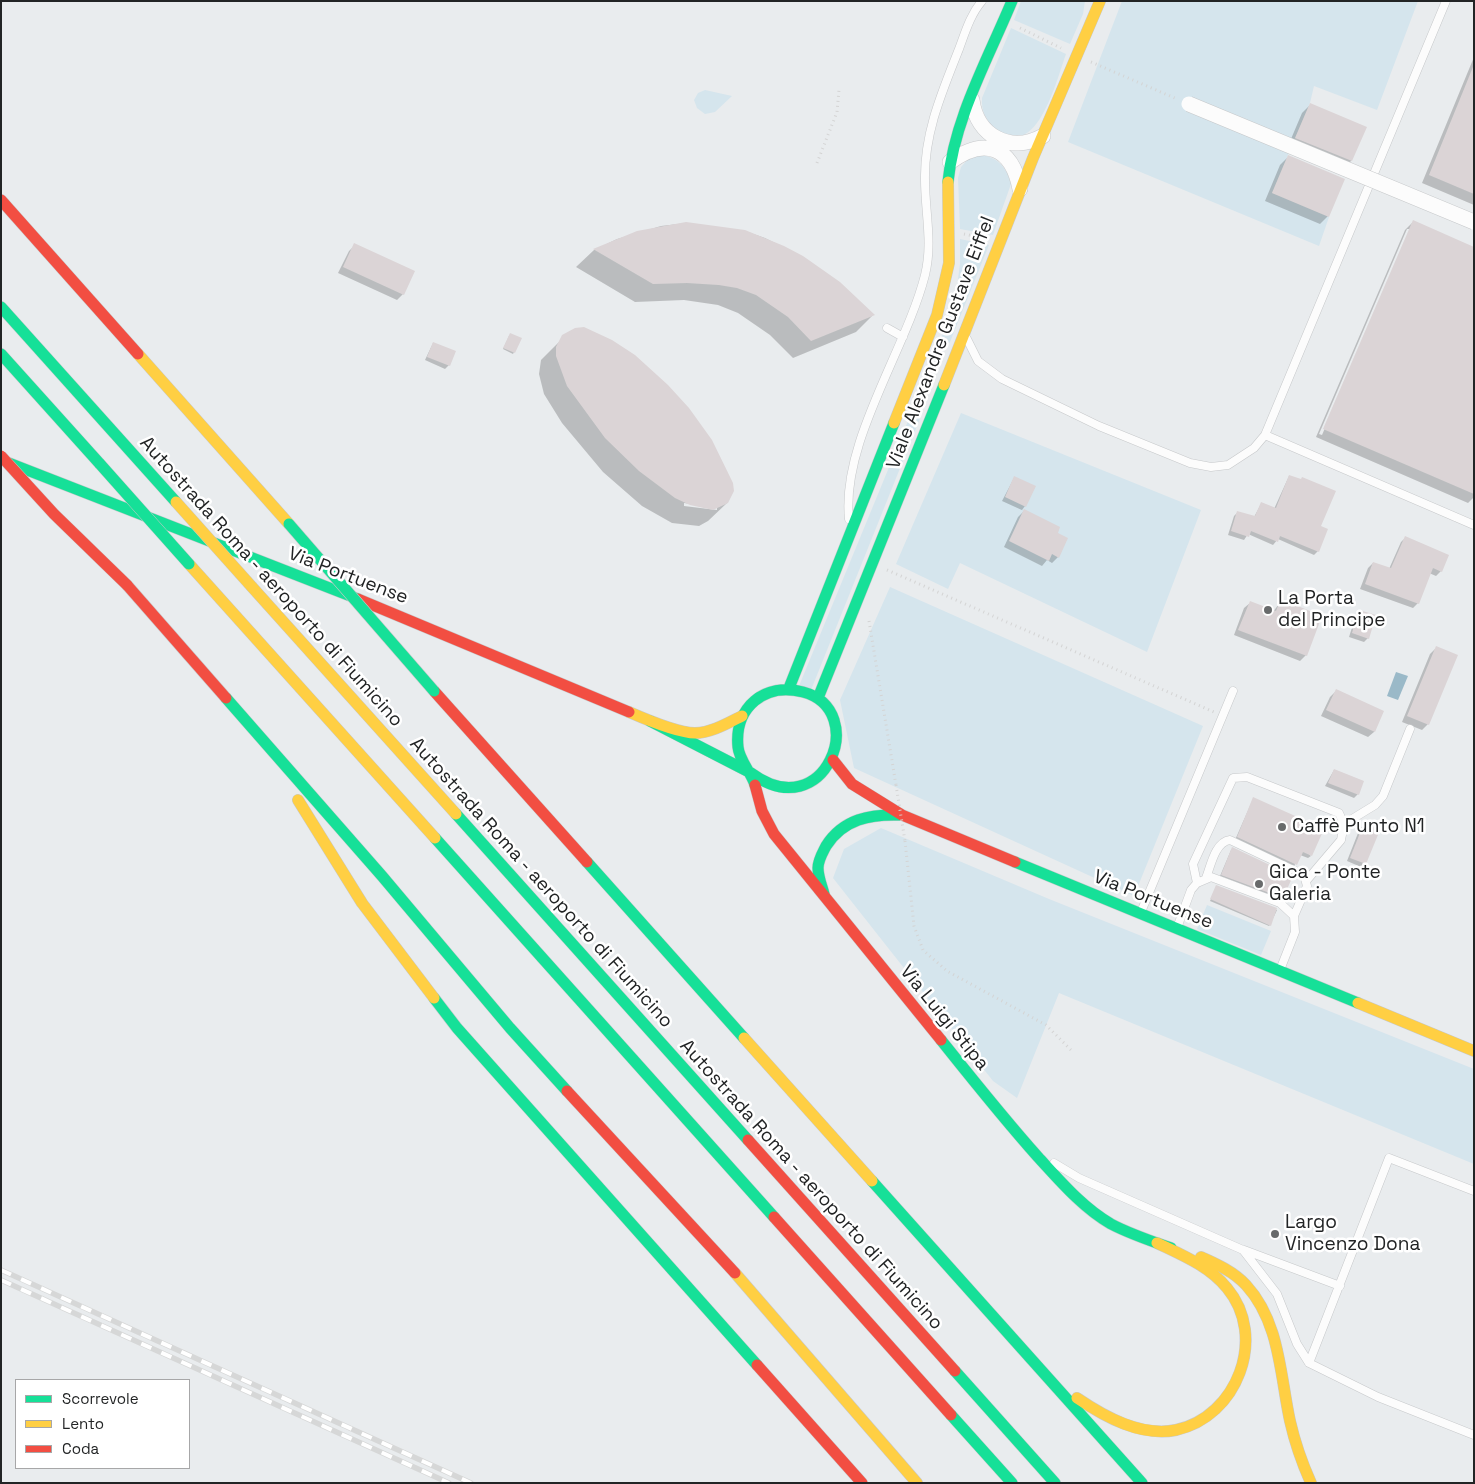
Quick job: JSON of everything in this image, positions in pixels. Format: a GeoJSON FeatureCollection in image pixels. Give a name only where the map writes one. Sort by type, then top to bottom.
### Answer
{"type":"FeatureCollection","features":[{"type":"Feature","properties":{"kind":"main road","name":"Viale Alexandre Gustave Eiffel"},"geometry":{"type":"LineString","coordinates":[[789,688],[932,329],[943,294],[950,252],[948,186],[950,162],[960,126],[1012,1]]}},
{"type":"Feature","properties":{"kind":"main road","name":"Viale Alexandre Gustave Eiffel"},"geometry":{"type":"LineString","coordinates":[[818,698],[966,332],[1020,189],[1098,4]]}},
{"type":"Feature","properties":{"kind":"main road"},"geometry":{"type":"LineString","coordinates":[[1,192],[74,281]]}},
{"type":"Feature","properties":{"kind":"main road"},"geometry":{"type":"LineString","coordinates":[[1,200],[289,524],[434,691],[1142,1483]]}},
{"type":"Feature","properties":{"kind":"main road","name":"Autostrada Roma - aeroporto di Fiumicino"},"geometry":{"type":"LineString","coordinates":[[1,307],[1055,1483]]}},
{"type":"Feature","properties":{"kind":"main road"},"geometry":{"type":"LineString","coordinates":[[1,354],[1012,1483]]}},
{"type":"Feature","properties":{"kind":"main road"},"geometry":{"type":"LineString","coordinates":[[1,456],[54,514],[127,585],[257,733],[510,1028],[734,1272],[917,1483]]}},
{"type":"Feature","properties":{"kind":"main road","name":"Via Portuense"},"geometry":{"type":"LineString","coordinates":[[1,460],[412,620],[650,721],[772,785],[796,788],[811,783],[824,773],[833,760],[852,784],[902,815],[1474,1051]]}},
{"type":"Feature","properties":{"kind":"main road","name":"Via Portuense"},"geometry":{"type":"LineString","coordinates":[[650,721],[695,733],[718,728],[742,716],[750,704],[761,695],[775,689],[789,688],[804,691],[818,698]]}},
{"type":"Feature","properties":{"kind":"main road"},"geometry":{"type":"LineString","coordinates":[[818,698],[830,711],[836,726],[837,744],[833,760]]}},
{"type":"Feature","properties":{"kind":"main road"},"geometry":{"type":"LineString","coordinates":[[742,716],[737,731],[738,746],[742,760],[751,773]]}},
{"type":"Feature","properties":{"kind":"main road"},"geometry":{"type":"LineString","coordinates":[[257,733],[362,903],[457,1028],[862,1483]]}},
{"type":"Feature","properties":{"kind":"main road","name":"Via Luigi Stipa"},"geometry":{"type":"LineString","coordinates":[[751,773],[759,805],[769,825],[794,861],[1006,1121],[1061,1182],[1090,1209],[1123,1229],[1157,1243]]}},
{"type":"Feature","properties":{"kind":"main road"},"geometry":{"type":"LineString","coordinates":[[825,900],[818,867],[820,858],[832,836],[842,827],[864,817],[902,815]]}},
{"type":"Feature","properties":{"kind":"main road"},"geometry":{"type":"LineString","coordinates":[[1041,1369],[1094,1409],[1127,1424],[1149,1430],[1178,1430],[1194,1425],[1210,1415],[1227,1399],[1238,1380],[1246,1356],[1244,1324],[1237,1302],[1225,1285],[1210,1272],[1157,1243]]}},
{"type":"Feature","properties":{"kind":"main road"},"geometry":{"type":"LineString","coordinates":[[1157,1243],[1222,1265],[1239,1277],[1258,1298],[1275,1340],[1291,1422],[1311,1483]]}},
{"type":"Feature","properties":{"kind":"street"},"geometry":{"type":"LineString","coordinates":[[972,100],[978,121],[986,131],[998,140],[1022,144],[1042,136]]}},
{"type":"Feature","properties":{"kind":"street"},"geometry":{"type":"LineString","coordinates":[[1189,104],[1474,222]]}},
{"type":"Feature","properties":{"kind":"street"},"geometry":{"type":"LineString","coordinates":[[950,162],[966,152],[977,148],[996,150],[1004,155],[1013,166],[1020,189]]}},
{"type":"Feature","properties":{"kind":"lane"},"geometry":{"type":"LineString","coordinates":[[851,533],[848,499],[856,456],[921,289],[928,258],[929,234],[925,168],[933,118],[970,20],[982,1]]}},
{"type":"Feature","properties":{"kind":"lane"},"geometry":{"type":"LineString","coordinates":[[966,332],[972,352],[978,361],[1002,380],[1099,426],[1190,463],[1211,467],[1228,465],[1254,448],[1265,435],[1446,1]]}},
{"type":"Feature","properties":{"kind":"lane"},"geometry":{"type":"LineString","coordinates":[[887,328],[903,337]]}},
{"type":"Feature","properties":{"kind":"lane"},"geometry":{"type":"LineString","coordinates":[[1265,435],[1474,525]]}},
{"type":"Feature","properties":{"kind":"lane"},"geometry":{"type":"LineString","coordinates":[[1140,914],[1232,691]]}},
{"type":"Feature","properties":{"kind":"lane"},"geometry":{"type":"LineString","coordinates":[[1344,824],[1375,806],[1382,796],[1410,729]]}},
{"type":"Feature","properties":{"kind":"lane"},"geometry":{"type":"LineString","coordinates":[[1197,883],[1193,864],[1233,778],[1248,777],[1339,813],[1344,824],[1341,840],[1306,880]]}},
{"type":"Feature","properties":{"kind":"lane"},"geometry":{"type":"LineString","coordinates":[[1206,878],[1219,845],[1224,840],[1230,840],[1304,875],[1307,886],[1294,916],[1295,932],[1280,971]]}},
{"type":"Feature","properties":{"kind":"lane"},"geometry":{"type":"LineString","coordinates":[[1177,929],[1190,894],[1197,883],[1206,878],[1220,879],[1280,903],[1294,916]]}},
{"type":"Feature","properties":{"kind":"lane"},"geometry":{"type":"LineString","coordinates":[[1006,1121],[1054,1162],[1079,1178],[1243,1250],[1340,1286]]}},
{"type":"Feature","properties":{"kind":"lane"},"geometry":{"type":"LineString","coordinates":[[1309,1363],[1390,1158],[1474,1191]]}},
{"type":"Feature","properties":{"kind":"lane"},"geometry":{"type":"LineString","coordinates":[[1243,1250],[1277,1294],[1297,1344],[1309,1363],[1378,1397],[1474,1435]]}},
{"type":"Feature","properties":{"kind":"path"},"geometry":{"type":"LineString","coordinates":[[1013,24],[1065,50]]}},
{"type":"Feature","properties":{"kind":"path"},"geometry":{"type":"LineString","coordinates":[[1088,61],[1189,104]]}},
{"type":"Feature","properties":{"kind":"path"},"geometry":{"type":"LineString","coordinates":[[817,163],[837,112],[839,90]]}},
{"type":"Feature","properties":{"kind":"path"},"geometry":{"type":"LineString","coordinates":[[959,233],[991,240]]}},
{"type":"Feature","properties":{"kind":"path"},"geometry":{"type":"LineString","coordinates":[[887,570],[1222,716]]}},
{"type":"Feature","properties":{"kind":"path"},"geometry":{"type":"LineString","coordinates":[[868,617],[896,785],[914,926],[924,950],[947,971],[1046,1025],[1073,1052]]}},
{"type":"Feature","properties":{"kind":"shaded area"},"geometry":{"type":"Polygon","coordinates":[[[1021,1],[1085,1],[1083,14],[1070,44],[1014,20],[1021,1]]]}},
{"type":"Feature","properties":{"kind":"shaded area"},"geometry":{"type":"Polygon","coordinates":[[[1122,1],[1418,1],[1377,110],[1314,86],[1310,103],[1272,193],[1329,217],[1319,246],[1068,142],[1122,1]]]}},
{"type":"Feature","properties":{"kind":"shaded area"},"geometry":{"type":"Polygon","coordinates":[[[1011,28],[1066,54],[1054,90],[1041,117],[1034,127],[1025,134],[1015,137],[996,132],[982,108],[982,98],[1011,28]]]}},
{"type":"Feature","properties":{"kind":"shaded area"},"geometry":{"type":"Polygon","coordinates":[[[705,90],[732,96],[715,112],[705,114],[697,108],[694,100],[698,93],[705,90]]]}},
{"type":"Feature","properties":{"kind":"shaded area"},"geometry":{"type":"Polygon","coordinates":[[[981,155],[992,158],[1001,164],[1011,184],[993,235],[960,229],[958,178],[961,167],[969,158],[981,155]]]}},
{"type":"Feature","properties":{"kind":"shaded area"},"geometry":{"type":"Polygon","coordinates":[[[960,239],[989,245],[950,342],[945,346],[940,341],[956,294],[960,264],[960,239]]]}},
{"type":"Feature","properties":{"kind":"shaded area"},"geometry":{"type":"Polygon","coordinates":[[[913,409],[919,410],[921,416],[811,690],[799,686],[913,409]]]}},
{"type":"Feature","properties":{"kind":"shaded area"},"geometry":{"type":"Polygon","coordinates":[[[961,413],[1201,510],[1147,652],[960,563],[948,589],[896,564],[961,413]]]}},
{"type":"Feature","properties":{"kind":"shaded area"},"geometry":{"type":"Polygon","coordinates":[[[890,587],[1203,726],[1134,896],[854,768],[840,700],[890,587]]]}},
{"type":"Feature","properties":{"kind":"shaded area"},"geometry":{"type":"Polygon","coordinates":[[[881,828],[1049,899],[1474,1069],[1474,1164],[1059,993],[1017,1098],[993,1081],[833,878],[844,849],[881,828]]]}},
{"type":"Feature","properties":{"kind":"shaded area"},"geometry":{"type":"Polygon","coordinates":[[[1207,905],[1271,931],[1261,955],[1197,929],[1207,905]]]}},
{"type":"Feature","properties":{"kind":"water"},"geometry":{"type":"Polygon","coordinates":[[[1396,672],[1408,676],[1398,700],[1387,696],[1396,672]]]}},
{"type":"Feature","properties":{"kind":"building"},"geometry":{"type":"Polygon","coordinates":[[[1474,67],[1474,194],[1429,175],[1474,67]]]}},
{"type":"Feature","properties":{"kind":"building"},"geometry":{"type":"Polygon","coordinates":[[[1310,103],[1367,127],[1352,161],[1295,138],[1310,103]]]}},
{"type":"Feature","properties":{"kind":"building"},"geometry":{"type":"Polygon","coordinates":[[[1288,155],[1345,179],[1329,217],[1272,193],[1288,155]]]}},
{"type":"Feature","properties":{"kind":"building"},"geometry":{"type":"Polygon","coordinates":[[[1413,220],[1474,247],[1474,494],[1323,429],[1413,220]]]}},
{"type":"Feature","properties":{"kind":"building"},"geometry":{"type":"Polygon","coordinates":[[[686,222],[745,230],[784,246],[803,256],[840,282],[875,315],[811,341],[788,317],[756,295],[737,288],[719,285],[687,283],[653,284],[593,249],[637,231],[686,222]]]}},
{"type":"Feature","properties":{"kind":"building"},"geometry":{"type":"Polygon","coordinates":[[[354,243],[415,271],[404,295],[343,267],[354,243]]]}},
{"type":"Feature","properties":{"kind":"building"},"geometry":{"type":"Polygon","coordinates":[[[584,327],[612,340],[635,355],[668,385],[689,408],[712,440],[733,483],[734,491],[728,503],[713,510],[690,505],[675,498],[639,471],[605,438],[567,386],[556,356],[556,347],[562,335],[575,328],[584,327]]]}},
{"type":"Feature","properties":{"kind":"building"},"geometry":{"type":"Polygon","coordinates":[[[510,333],[522,338],[515,353],[503,348],[510,333]]]}},
{"type":"Feature","properties":{"kind":"building"},"geometry":{"type":"Polygon","coordinates":[[[433,342],[456,351],[450,366],[427,357],[433,342]]]}},
{"type":"Feature","properties":{"kind":"building"},"geometry":{"type":"Polygon","coordinates":[[[1289,475],[1301,479],[1302,477],[1336,491],[1321,526],[1328,529],[1319,552],[1280,536],[1278,542],[1251,531],[1249,537],[1231,531],[1237,511],[1255,516],[1261,502],[1276,508],[1289,475]]]}},
{"type":"Feature","properties":{"kind":"building"},"geometry":{"type":"Polygon","coordinates":[[[1014,476],[1036,486],[1026,507],[1005,497],[1014,476]]]}},
{"type":"Feature","properties":{"kind":"building"},"geometry":{"type":"Polygon","coordinates":[[[1024,509],[1060,527],[1058,533],[1068,538],[1059,558],[1052,554],[1049,561],[1009,541],[1024,509]]]}},
{"type":"Feature","properties":{"kind":"building"},"geometry":{"type":"Polygon","coordinates":[[[1405,536],[1449,555],[1442,572],[1433,568],[1419,604],[1365,584],[1373,562],[1391,568],[1405,536]]]}},
{"type":"Feature","properties":{"kind":"building"},"geometry":{"type":"Polygon","coordinates":[[[1281,599],[1322,616],[1307,656],[1238,630],[1250,601],[1276,611],[1281,599]]]}},
{"type":"Feature","properties":{"kind":"building"},"geometry":{"type":"Polygon","coordinates":[[[1359,610],[1376,615],[1369,639],[1352,633],[1359,610]]]}},
{"type":"Feature","properties":{"kind":"building"},"geometry":{"type":"Polygon","coordinates":[[[1436,646],[1458,655],[1429,725],[1407,716],[1436,646]]]}},
{"type":"Feature","properties":{"kind":"building"},"geometry":{"type":"Polygon","coordinates":[[[1336,689],[1384,711],[1375,732],[1326,710],[1336,689]]]}},
{"type":"Feature","properties":{"kind":"building"},"geometry":{"type":"Polygon","coordinates":[[[1334,769],[1364,781],[1359,795],[1328,783],[1334,769]]]}},
{"type":"Feature","properties":{"kind":"building","name":"Caffè Punto N1"},"geometry":{"type":"Polygon","coordinates":[[[1253,797],[1324,829],[1312,856],[1303,852],[1297,865],[1237,837],[1253,797]]]}},
{"type":"Feature","properties":{"kind":"building"},"geometry":{"type":"Polygon","coordinates":[[[1364,823],[1380,830],[1366,864],[1350,858],[1364,823]]]}},
{"type":"Feature","properties":{"kind":"building"},"geometry":{"type":"Polygon","coordinates":[[[1232,847],[1293,876],[1283,898],[1221,875],[1232,847]]]}},
{"type":"Feature","properties":{"kind":"building"},"geometry":{"type":"Polygon","coordinates":[[[1216,885],[1277,908],[1271,926],[1210,899],[1216,885]]]}},
{"type":"Feature","properties":{"kind":"railway"},"geometry":{"type":"LineString","coordinates":[[1,1270],[471,1483]]}},
{"type":"Feature","properties":{"kind":"railway"},"geometry":{"type":"LineString","coordinates":[[1,1280],[449,1483]]}},
{"type":"Feature","properties":{"kind":"traffic: fast"},"geometry":{"type":"LineString","coordinates":[[948,182],[951,159],[965,112],[1012,1]]}},
{"type":"Feature","properties":{"kind":"traffic: fast"},"geometry":{"type":"LineString","coordinates":[[1,307],[176,502]]}},
{"type":"Feature","properties":{"kind":"traffic: fast"},"geometry":{"type":"LineString","coordinates":[[1,354],[100,464]]}},
{"type":"Feature","properties":{"kind":"traffic: fast"},"geometry":{"type":"LineString","coordinates":[[818,698],[944,385]]}},
{"type":"Feature","properties":{"kind":"traffic: fast"},"geometry":{"type":"LineString","coordinates":[[789,688],[894,423]]}},
{"type":"Feature","properties":{"kind":"traffic: fast"},"geometry":{"type":"LineString","coordinates":[[9,463],[358,599]]}},
{"type":"Feature","properties":{"kind":"traffic: fast"},"geometry":{"type":"LineString","coordinates":[[100,464],[189,564]]}},
{"type":"Feature","properties":{"kind":"traffic: fast"},"geometry":{"type":"LineString","coordinates":[[289,524],[434,691]]}},
{"type":"Feature","properties":{"kind":"traffic: fast"},"geometry":{"type":"LineString","coordinates":[[650,721],[751,773],[777,786],[800,786],[818,776],[830,760],[836,740],[834,720],[823,703],[803,692],[776,691],[765,694],[747,709],[741,720],[738,733],[738,747],[745,766],[748,771],[751,775],[755,785]]}},
{"type":"Feature","properties":{"kind":"traffic: fast"},"geometry":{"type":"LineString","coordinates":[[226,698],[382,876],[510,1028],[567,1091]]}},
{"type":"Feature","properties":{"kind":"traffic: fast"},"geometry":{"type":"LineString","coordinates":[[456,814],[748,1140]]}},
{"type":"Feature","properties":{"kind":"traffic: fast"},"geometry":{"type":"LineString","coordinates":[[824,894],[818,865],[826,846],[833,837],[849,824],[858,820],[868,817],[900,815]]}},
{"type":"Feature","properties":{"kind":"traffic: fast"},"geometry":{"type":"LineString","coordinates":[[435,838],[774,1217]]}},
{"type":"Feature","properties":{"kind":"traffic: fast"},"geometry":{"type":"LineString","coordinates":[[587,862],[744,1038]]}},
{"type":"Feature","properties":{"kind":"traffic: fast"},"geometry":{"type":"LineString","coordinates":[[1015,862],[1358,1003]]}},
{"type":"Feature","properties":{"kind":"traffic: fast"},"geometry":{"type":"LineString","coordinates":[[434,998],[457,1028],[757,1365]]}},
{"type":"Feature","properties":{"kind":"traffic: fast"},"geometry":{"type":"LineString","coordinates":[[941,1040],[1025,1143],[1081,1202],[1111,1224],[1171,1248]]}},
{"type":"Feature","properties":{"kind":"traffic: fast"},"geometry":{"type":"LineString","coordinates":[[872,1181],[1142,1483]]}},
{"type":"Feature","properties":{"kind":"traffic: fast"},"geometry":{"type":"LineString","coordinates":[[955,1371],[1055,1483]]}},
{"type":"Feature","properties":{"kind":"traffic: fast"},"geometry":{"type":"LineString","coordinates":[[951,1415],[1012,1483]]}},
{"type":"Feature","properties":{"kind":"traffic: slow"},"geometry":{"type":"LineString","coordinates":[[944,385],[1033,158],[1100,1]]}},
{"type":"Feature","properties":{"kind":"traffic: slow"},"geometry":{"type":"LineString","coordinates":[[894,423],[937,315],[949,263],[948,182]]}},
{"type":"Feature","properties":{"kind":"traffic: slow"},"geometry":{"type":"LineString","coordinates":[[138,354],[289,524]]}},
{"type":"Feature","properties":{"kind":"traffic: slow"},"geometry":{"type":"LineString","coordinates":[[176,502],[252,587]]}},
{"type":"Feature","properties":{"kind":"traffic: slow"},"geometry":{"type":"LineString","coordinates":[[189,564],[435,838]]}},
{"type":"Feature","properties":{"kind":"traffic: slow"},"geometry":{"type":"LineString","coordinates":[[252,587],[456,814]]}},
{"type":"Feature","properties":{"kind":"traffic: slow"},"geometry":{"type":"LineString","coordinates":[[629,712],[652,722],[695,733],[713,729],[742,716]]}},
{"type":"Feature","properties":{"kind":"traffic: slow"},"geometry":{"type":"LineString","coordinates":[[298,800],[362,903],[434,998]]}},
{"type":"Feature","properties":{"kind":"traffic: slow"},"geometry":{"type":"LineString","coordinates":[[1358,1003],[1474,1051]]}},
{"type":"Feature","properties":{"kind":"traffic: slow"},"geometry":{"type":"LineString","coordinates":[[744,1038],[872,1181]]}},
{"type":"Feature","properties":{"kind":"traffic: slow"},"geometry":{"type":"LineString","coordinates":[[1077,1398],[1099,1412],[1124,1424],[1150,1431],[1163,1431],[1176,1430],[1197,1422],[1215,1409],[1230,1392],[1240,1372],[1245,1351],[1245,1329],[1239,1308],[1227,1288],[1212,1273],[1195,1262],[1157,1243]]}},
{"type":"Feature","properties":{"kind":"traffic: slow"},"geometry":{"type":"LineString","coordinates":[[1201,1257],[1225,1269],[1241,1280],[1266,1315],[1277,1350],[1292,1429],[1311,1483]]}},
{"type":"Feature","properties":{"kind":"traffic: slow"},"geometry":{"type":"LineString","coordinates":[[735,1273],[917,1483]]}},
{"type":"Feature","properties":{"kind":"traffic: jam"},"geometry":{"type":"LineString","coordinates":[[1,200],[138,354]]}},
{"type":"Feature","properties":{"kind":"traffic: jam"},"geometry":{"type":"LineString","coordinates":[[1,456],[54,514],[127,585]]}},
{"type":"Feature","properties":{"kind":"traffic: jam"},"geometry":{"type":"LineString","coordinates":[[127,585],[226,698]]}},
{"type":"Feature","properties":{"kind":"traffic: jam"},"geometry":{"type":"LineString","coordinates":[[358,599],[629,712]]}},
{"type":"Feature","properties":{"kind":"traffic: jam"},"geometry":{"type":"LineString","coordinates":[[434,691],[587,862]]}},
{"type":"Feature","properties":{"kind":"traffic: jam"},"geometry":{"type":"LineString","coordinates":[[833,760],[852,784],[902,815],[1015,862]]}},
{"type":"Feature","properties":{"kind":"traffic: jam"},"geometry":{"type":"LineString","coordinates":[[755,785],[762,811],[774,834],[941,1040]]}},
{"type":"Feature","properties":{"kind":"traffic: jam"},"geometry":{"type":"LineString","coordinates":[[567,1091],[735,1273]]}},
{"type":"Feature","properties":{"kind":"traffic: jam"},"geometry":{"type":"LineString","coordinates":[[748,1140],[955,1371]]}},
{"type":"Feature","properties":{"kind":"traffic: jam"},"geometry":{"type":"LineString","coordinates":[[774,1217],[951,1415]]}},
{"type":"Feature","properties":{"kind":"traffic: jam"},"geometry":{"type":"LineString","coordinates":[[757,1365],[862,1483]]}},
{"type":"Feature","properties":{"kind":"place","name":"La Porta del Principe"},"geometry":{"type":"Point","coordinates":[1268,610]}},
{"type":"Feature","properties":{"kind":"place","name":"Caffè Punto N1"},"geometry":{"type":"Point","coordinates":[1282,827]}},
{"type":"Feature","properties":{"kind":"place","name":"Gica - Ponte Galeria"},"geometry":{"type":"Point","coordinates":[1259,884]}},
{"type":"Feature","properties":{"kind":"place","name":"Largo Vincenzo Dona"},"geometry":{"type":"Point","coordinates":[1275,1234]}}]}
